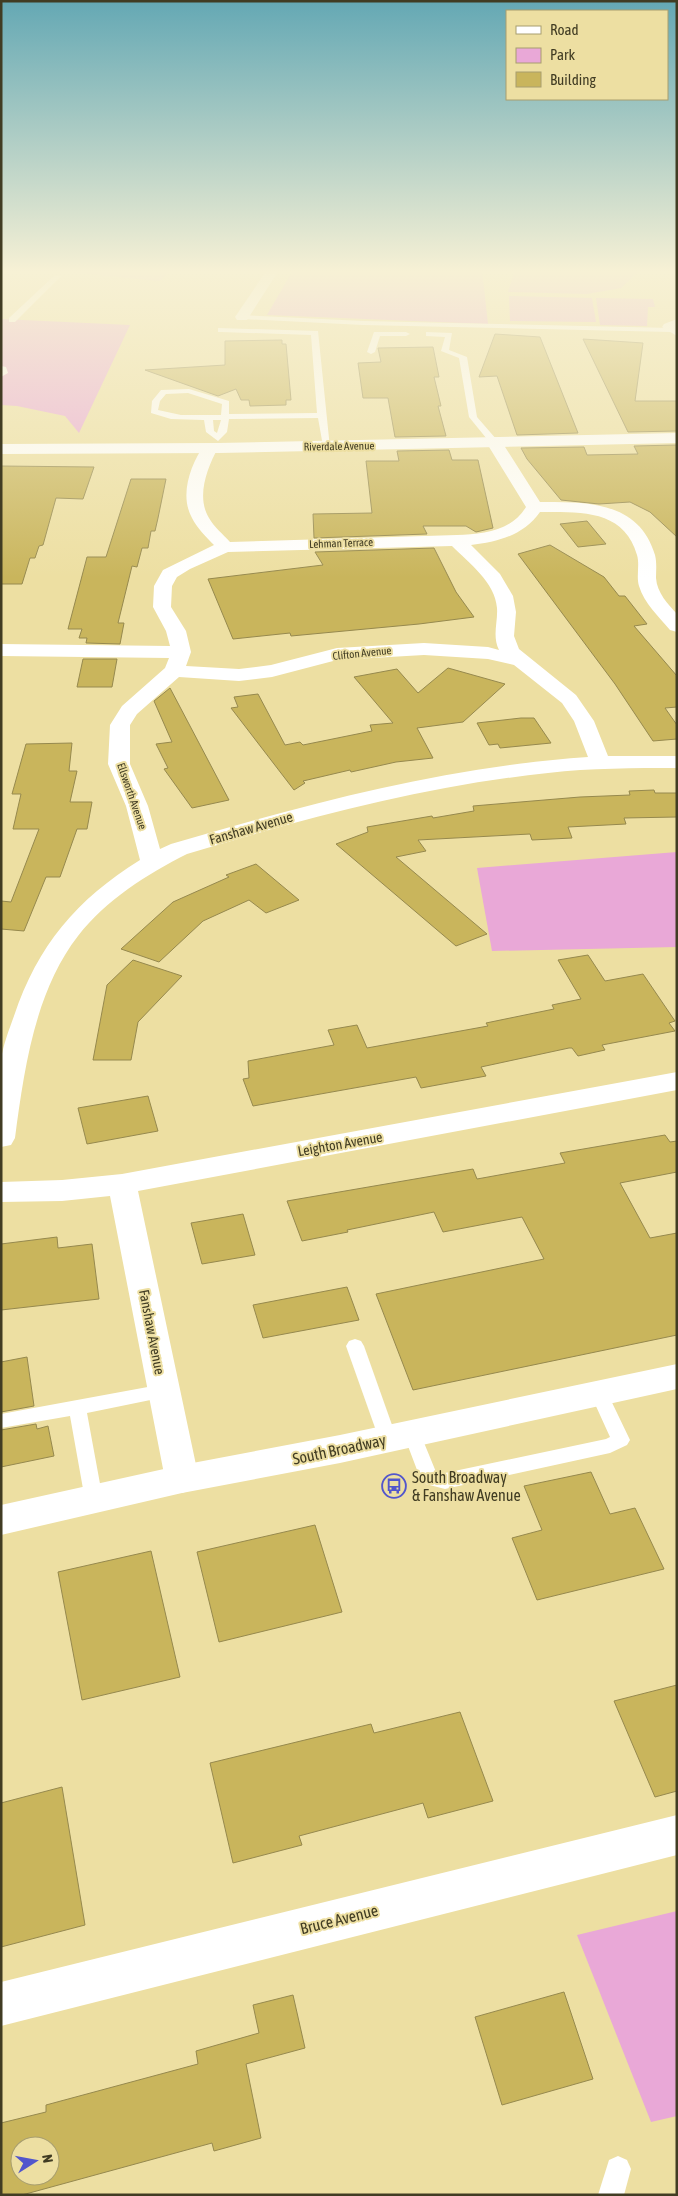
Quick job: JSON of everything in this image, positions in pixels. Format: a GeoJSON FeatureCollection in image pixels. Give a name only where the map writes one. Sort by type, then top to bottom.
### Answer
{"type":"FeatureCollection","features":[{"type":"Feature","properties":{"kind":"street","name":"Riverdale Avenue"},"geometry":{"type":"LineString","coordinates":[[1,449],[215,445],[328,446],[677,438]]}},
{"type":"Feature","properties":{"kind":"street"},"geometry":{"type":"LineString","coordinates":[[494,442],[534,507],[587,507],[605,510],[621,519],[632,529],[642,542],[647,557],[648,587],[658,603],[677,626]]}},
{"type":"Feature","properties":{"kind":"street"},"geometry":{"type":"LineString","coordinates":[[178,662],[176,631],[162,607],[163,586],[168,574],[225,547],[199,517],[194,489],[204,458],[215,445]]}},
{"type":"Feature","properties":{"kind":"street","name":"Lehman Terrace"},"geometry":{"type":"LineString","coordinates":[[225,547],[411,540],[456,541],[486,538],[519,526],[530,517],[534,507]]}},
{"type":"Feature","properties":{"kind":"street"},"geometry":{"type":"LineString","coordinates":[[456,541],[492,575],[506,604],[505,645],[521,661],[569,700],[584,721],[601,764]]}},
{"type":"Feature","properties":{"kind":"street","name":"Clifton Avenue"},"geometry":{"type":"LineString","coordinates":[[1,650],[178,662],[207,674],[239,675],[272,671],[337,654],[424,648],[488,652],[521,661]]}},
{"type":"Feature","properties":{"kind":"street","name":"Ellsworth Avenue"},"geometry":{"type":"LineString","coordinates":[[152,862],[137,806],[119,764],[120,725],[129,710],[178,662]]}},
{"type":"Feature","properties":{"kind":"street","name":"Fanshaw Avenue"},"geometry":{"type":"LineString","coordinates":[[1,1138],[6,1096],[24,1026],[33,998],[48,965],[69,932],[94,905],[152,862],[179,849],[356,799],[538,767],[677,762]]}},
{"type":"Feature","properties":{"kind":"street","name":"Leighton Avenue"},"geometry":{"type":"LineString","coordinates":[[1,1192],[71,1191],[122,1184],[677,1081]]}},
{"type":"Feature","properties":{"kind":"street","name":"Fanshaw Avenue"},"geometry":{"type":"LineString","coordinates":[[122,1184],[182,1479]]}},
{"type":"Feature","properties":{"kind":"street","name":"South Broadway"},"geometry":{"type":"LineString","coordinates":[[1,1520],[182,1479],[400,1436],[677,1376]]}},
{"type":"Feature","properties":{"kind":"street","name":"Bruce Avenue"},"geometry":{"type":"LineString","coordinates":[[1,2004],[677,1835]]}},
{"type":"Feature","properties":{"kind":"lane"},"geometry":{"type":"LineString","coordinates":[[318,372],[322,415],[328,446]]}},
{"type":"Feature","properties":{"kind":"lane"},"geometry":{"type":"LineString","coordinates":[[466,372],[473,417],[494,442]]}},
{"type":"Feature","properties":{"kind":"lane"},"geometry":{"type":"LineString","coordinates":[[215,445],[223,432],[225,417],[226,404],[189,392],[164,392],[156,401],[154,411],[165,416],[208,418],[225,417],[322,415]]}},
{"type":"Feature","properties":{"kind":"lane"},"geometry":{"type":"LineString","coordinates":[[208,418],[210,432],[215,445]]}},
{"type":"Feature","properties":{"kind":"lane"},"geometry":{"type":"LineString","coordinates":[[355,1346],[400,1436],[428,1478],[445,1481],[610,1446],[621,1440],[599,1393]]}},
{"type":"Feature","properties":{"kind":"lane"},"geometry":{"type":"LineString","coordinates":[[1,1421],[164,1391]]}},
{"type":"Feature","properties":{"kind":"lane"},"geometry":{"type":"LineString","coordinates":[[77,1408],[94,1500]]}},
{"type":"Feature","properties":{"kind":"lane"},"geometry":{"type":"LineString","coordinates":[[611,2195],[618,2169]]}},
{"type":"Feature","properties":{"kind":"green space"},"geometry":{"type":"Polygon","coordinates":[[[1,372],[108,372],[79,433],[65,416],[17,406],[1,405],[1,372]]]}},
{"type":"Feature","properties":{"kind":"green space"},"geometry":{"type":"Polygon","coordinates":[[[677,852],[677,947],[492,951],[477,868],[677,852]]]}},
{"type":"Feature","properties":{"kind":"green space"},"geometry":{"type":"Polygon","coordinates":[[[677,1911],[677,2116],[651,2122],[577,1935],[677,1911]]]}},
{"type":"Feature","properties":{"kind":"building"},"geometry":{"type":"Polygon","coordinates":[[[152,372],[289,372],[291,400],[286,400],[286,405],[250,406],[249,400],[241,400],[236,389],[218,396],[152,372]]]}},
{"type":"Feature","properties":{"kind":"building"},"geometry":{"type":"Polygon","coordinates":[[[359,372],[438,372],[439,377],[434,377],[441,406],[438,406],[446,436],[395,437],[388,398],[363,398],[359,372]]]}},
{"type":"Feature","properties":{"kind":"building"},"geometry":{"type":"Polygon","coordinates":[[[481,372],[554,372],[578,433],[517,435],[497,376],[479,377],[481,372]]]}},
{"type":"Feature","properties":{"kind":"building"},"geometry":{"type":"Polygon","coordinates":[[[599,372],[639,372],[635,401],[677,401],[677,431],[628,432],[599,372]]]}},
{"type":"Feature","properties":{"kind":"building"},"geometry":{"type":"Polygon","coordinates":[[[677,445],[677,537],[650,512],[630,502],[599,504],[561,500],[527,459],[521,448],[584,447],[587,455],[638,454],[634,446],[677,445]]]}},
{"type":"Feature","properties":{"kind":"building"},"geometry":{"type":"Polygon","coordinates":[[[449,450],[452,460],[478,460],[493,528],[476,532],[466,526],[423,526],[427,534],[314,538],[313,514],[372,513],[366,461],[399,461],[397,451],[449,450]]]}},
{"type":"Feature","properties":{"kind":"building"},"geometry":{"type":"Polygon","coordinates":[[[1,466],[94,467],[83,499],[56,498],[43,545],[39,546],[35,558],[30,558],[22,584],[1,584],[1,466]]]}},
{"type":"Feature","properties":{"kind":"building"},"geometry":{"type":"Polygon","coordinates":[[[131,479],[166,479],[155,531],[151,531],[148,548],[142,548],[137,567],[132,566],[118,623],[124,623],[120,644],[86,643],[87,638],[79,638],[82,629],[68,629],[87,557],[106,557],[131,479]]]}},
{"type":"Feature","properties":{"kind":"building"},"geometry":{"type":"Polygon","coordinates":[[[587,521],[606,544],[578,547],[560,524],[587,521]]]}},
{"type":"Feature","properties":{"kind":"building"},"geometry":{"type":"Polygon","coordinates":[[[550,545],[604,577],[619,596],[625,596],[647,624],[634,626],[677,676],[677,707],[665,708],[677,725],[677,739],[653,741],[615,684],[518,554],[550,545]]]}},
{"type":"Feature","properties":{"kind":"building"},"geometry":{"type":"Polygon","coordinates":[[[434,548],[456,592],[474,617],[291,636],[290,633],[233,639],[208,579],[323,565],[315,552],[434,548]]]}},
{"type":"Feature","properties":{"kind":"building"},"geometry":{"type":"Polygon","coordinates":[[[83,659],[117,659],[112,687],[77,687],[83,659]]]}},
{"type":"Feature","properties":{"kind":"building"},"geometry":{"type":"Polygon","coordinates":[[[448,668],[505,684],[463,722],[417,728],[433,758],[396,762],[351,772],[350,770],[303,781],[305,783],[294,790],[231,708],[238,707],[234,697],[258,694],[285,745],[300,742],[303,745],[372,731],[370,725],[393,723],[354,677],[397,669],[418,693],[448,668]]]}},
{"type":"Feature","properties":{"kind":"building"},"geometry":{"type":"Polygon","coordinates":[[[170,688],[229,800],[192,808],[164,769],[168,768],[156,744],[172,742],[154,701],[170,688]]]}},
{"type":"Feature","properties":{"kind":"building"},"geometry":{"type":"Polygon","coordinates":[[[534,718],[551,743],[500,748],[498,744],[489,745],[477,723],[534,718]]]}},
{"type":"Feature","properties":{"kind":"building"},"geometry":{"type":"Polygon","coordinates":[[[72,743],[69,771],[77,771],[70,802],[92,802],[87,829],[77,829],[60,877],[46,877],[24,931],[1,929],[1,901],[11,902],[39,829],[13,829],[21,794],[12,794],[26,744],[72,743]]]}},
{"type":"Feature","properties":{"kind":"building"},"geometry":{"type":"Polygon","coordinates":[[[654,790],[655,793],[677,793],[677,817],[624,818],[626,824],[568,827],[572,838],[532,840],[530,834],[418,840],[426,851],[396,857],[487,934],[456,946],[336,844],[368,832],[367,827],[474,811],[473,806],[630,795],[629,791],[654,790]]]}},
{"type":"Feature","properties":{"kind":"building"},"geometry":{"type":"Polygon","coordinates":[[[256,864],[299,900],[266,913],[249,900],[203,921],[159,962],[121,949],[173,902],[229,877],[226,875],[256,864]]]}},
{"type":"Feature","properties":{"kind":"building"},"geometry":{"type":"Polygon","coordinates":[[[588,955],[605,981],[643,974],[675,1021],[669,1023],[675,1031],[602,1045],[605,1050],[578,1056],[572,1048],[569,1048],[481,1067],[486,1076],[421,1088],[416,1077],[253,1106],[243,1079],[249,1078],[248,1061],[334,1045],[328,1030],[357,1025],[367,1048],[488,1026],[486,1023],[554,1009],[552,1005],[581,999],[558,960],[588,955]]]}},
{"type":"Feature","properties":{"kind":"building"},"geometry":{"type":"Polygon","coordinates":[[[133,960],[182,976],[138,1022],[131,1060],[93,1060],[107,985],[133,960]]]}},
{"type":"Feature","properties":{"kind":"building"},"geometry":{"type":"Polygon","coordinates":[[[148,1096],[158,1131],[87,1144],[78,1108],[148,1096]]]}},
{"type":"Feature","properties":{"kind":"building"},"geometry":{"type":"Polygon","coordinates":[[[665,1135],[670,1142],[677,1141],[677,1172],[620,1183],[650,1238],[677,1233],[677,1335],[413,1390],[376,1294],[544,1259],[522,1217],[443,1232],[434,1212],[302,1241],[287,1201],[473,1169],[477,1179],[565,1163],[560,1153],[665,1135]]]}},
{"type":"Feature","properties":{"kind":"building"},"geometry":{"type":"Polygon","coordinates":[[[243,1214],[255,1255],[202,1264],[191,1223],[243,1214]]]}},
{"type":"Feature","properties":{"kind":"building"},"geometry":{"type":"Polygon","coordinates":[[[57,1237],[58,1248],[92,1244],[99,1299],[1,1310],[1,1244],[57,1237]]]}},
{"type":"Feature","properties":{"kind":"building"},"geometry":{"type":"Polygon","coordinates":[[[347,1287],[359,1320],[263,1338],[253,1305],[347,1287]]]}},
{"type":"Feature","properties":{"kind":"building"},"geometry":{"type":"Polygon","coordinates":[[[27,1357],[34,1406],[1,1412],[1,1362],[27,1357]]]}},
{"type":"Feature","properties":{"kind":"building"},"geometry":{"type":"Polygon","coordinates":[[[36,1424],[37,1429],[48,1426],[54,1456],[1,1467],[1,1430],[36,1424]]]}},
{"type":"Feature","properties":{"kind":"building"},"geometry":{"type":"Polygon","coordinates":[[[591,1472],[610,1514],[635,1508],[664,1569],[537,1600],[512,1538],[542,1530],[524,1486],[591,1472]]]}},
{"type":"Feature","properties":{"kind":"building"},"geometry":{"type":"Polygon","coordinates":[[[315,1525],[342,1612],[219,1642],[197,1552],[315,1525]]]}},
{"type":"Feature","properties":{"kind":"building"},"geometry":{"type":"Polygon","coordinates":[[[151,1551],[180,1677],[82,1700],[58,1572],[151,1551]]]}},
{"type":"Feature","properties":{"kind":"building"},"geometry":{"type":"Polygon","coordinates":[[[677,1685],[677,1791],[655,1797],[614,1701],[677,1685]]]}},
{"type":"Feature","properties":{"kind":"building"},"geometry":{"type":"Polygon","coordinates":[[[460,1712],[493,1801],[428,1818],[423,1803],[299,1836],[302,1845],[233,1863],[210,1763],[371,1724],[374,1733],[460,1712]]]}},
{"type":"Feature","properties":{"kind":"building"},"geometry":{"type":"Polygon","coordinates":[[[62,1787],[85,1925],[1,1947],[1,1803],[62,1787]]]}},
{"type":"Feature","properties":{"kind":"building"},"geometry":{"type":"Polygon","coordinates":[[[564,1992],[593,2079],[502,2105],[475,2017],[564,1992]]]}},
{"type":"Feature","properties":{"kind":"building"},"geometry":{"type":"Polygon","coordinates":[[[293,1995],[305,2048],[246,2064],[261,2138],[214,2151],[212,2143],[60,2185],[60,2136],[10,2136],[10,2186],[55,2186],[22,2195],[1,2195],[1,2123],[46,2112],[46,2105],[198,2064],[196,2051],[259,2033],[253,2005],[293,1995]]]}},
{"type":"Feature","properties":{"kind":"place","name":"South Broadway & Fanshaw Avenue"},"geometry":{"type":"Point","coordinates":[394,1486]}}]}
